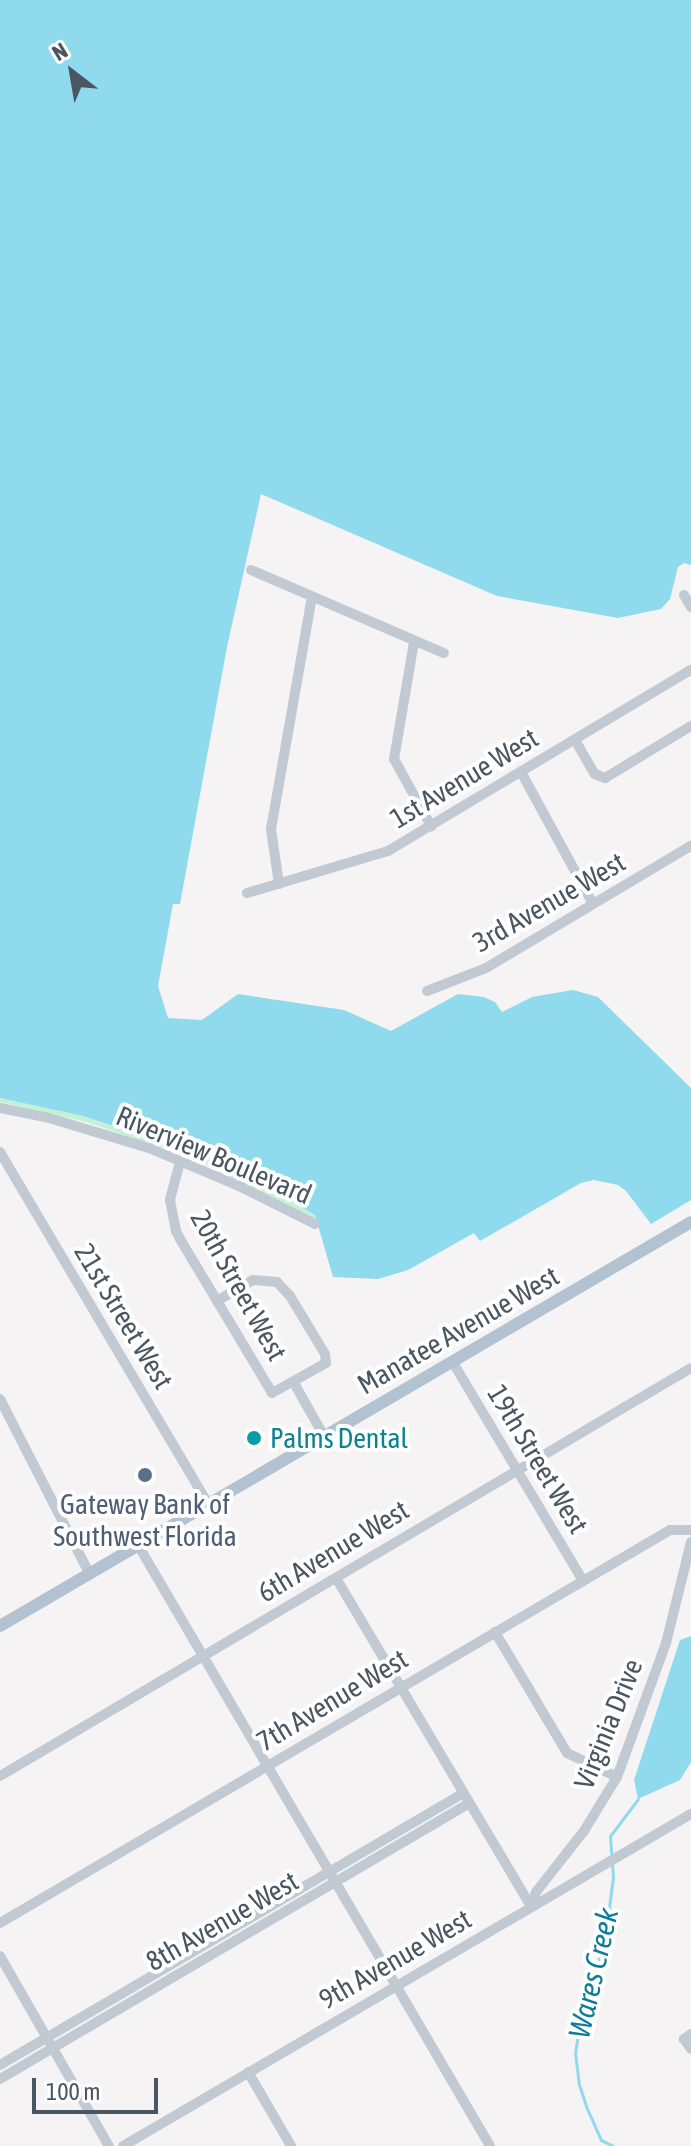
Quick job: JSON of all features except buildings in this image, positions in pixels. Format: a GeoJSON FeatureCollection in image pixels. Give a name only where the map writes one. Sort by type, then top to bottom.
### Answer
{"type":"FeatureCollection","features":[{"type":"Feature","properties":{"kind":"main road","name":"Manatee Avenue West"},"geometry":{"type":"LineString","coordinates":[[0,1626],[691,1222]]}},
{"type":"Feature","properties":{"kind":"street"},"geometry":{"type":"LineString","coordinates":[[251,570],[444,653]]}},
{"type":"Feature","properties":{"kind":"street"},"geometry":{"type":"LineString","coordinates":[[684,595],[691,607]]}},
{"type":"Feature","properties":{"kind":"street"},"geometry":{"type":"LineString","coordinates":[[279,884],[271,829],[312,597]]}},
{"type":"Feature","properties":{"kind":"street"},"geometry":{"type":"LineString","coordinates":[[414,642],[394,759],[431,826]]}},
{"type":"Feature","properties":{"kind":"street","name":"1st Avenue West"},"geometry":{"type":"LineString","coordinates":[[247,893],[365,861],[431,826],[691,670]]}},
{"type":"Feature","properties":{"kind":"street"},"geometry":{"type":"LineString","coordinates":[[575,740],[595,774],[605,778],[691,726]]}},
{"type":"Feature","properties":{"kind":"street"},"geometry":{"type":"LineString","coordinates":[[521,772],[593,904]]}},
{"type":"Feature","properties":{"kind":"street","name":"3rd Avenue West"},"geometry":{"type":"LineString","coordinates":[[427,991],[486,968],[690,850]]}},
{"type":"Feature","properties":{"kind":"street","name":"Riverview Boulevard"},"geometry":{"type":"LineString","coordinates":[[0,1108],[107,1135],[239,1186],[315,1224]]}},
{"type":"Feature","properties":{"kind":"street","name":"21st Street West"},"geometry":{"type":"LineString","coordinates":[[0,1152],[208,1504]]}},
{"type":"Feature","properties":{"kind":"street","name":"20th Street West"},"geometry":{"type":"LineString","coordinates":[[180,1162],[170,1200],[172,1221],[272,1393],[294,1383],[324,1436]]}},
{"type":"Feature","properties":{"kind":"street"},"geometry":{"type":"LineString","coordinates":[[217,1301],[253,1280],[272,1280],[283,1287],[327,1358],[322,1366],[294,1383]]}},
{"type":"Feature","properties":{"kind":"street","name":"19th Street West"},"geometry":{"type":"LineString","coordinates":[[452,1361],[583,1581]]}},
{"type":"Feature","properties":{"kind":"street","name":"6th Avenue West"},"geometry":{"type":"LineString","coordinates":[[0,1776],[691,1368]]}},
{"type":"Feature","properties":{"kind":"street"},"geometry":{"type":"LineString","coordinates":[[0,1399],[89,1573]]}},
{"type":"Feature","properties":{"kind":"street","name":"7th Avenue West"},"geometry":{"type":"LineString","coordinates":[[0,1923],[670,1530],[691,1530]]}},
{"type":"Feature","properties":{"kind":"street","name":"Virginia Drive"},"geometry":{"type":"LineString","coordinates":[[531,1906],[536,1892],[584,1831],[617,1777],[666,1643],[691,1542]]}},
{"type":"Feature","properties":{"kind":"street"},"geometry":{"type":"LineString","coordinates":[[138,1545],[490,2146]]}},
{"type":"Feature","properties":{"kind":"street"},"geometry":{"type":"LineString","coordinates":[[336,1578],[531,1906]]}},
{"type":"Feature","properties":{"kind":"street"},"geometry":{"type":"LineString","coordinates":[[495,1632],[567,1753],[617,1777]]}},
{"type":"Feature","properties":{"kind":"street","name":"8th Avenue West"},"geometry":{"type":"LineString","coordinates":[[0,2065],[330,1871],[465,1799]]}},
{"type":"Feature","properties":{"kind":"street","name":"8th Avenue West"},"geometry":{"type":"LineString","coordinates":[[0,2079],[335,1882],[465,1799]]}},
{"type":"Feature","properties":{"kind":"street","name":"9th Avenue West"},"geometry":{"type":"LineString","coordinates":[[123,2146],[691,1814]]}},
{"type":"Feature","properties":{"kind":"street"},"geometry":{"type":"LineString","coordinates":[[0,1956],[109,2146]]}},
{"type":"Feature","properties":{"kind":"street"},"geometry":{"type":"LineString","coordinates":[[688,2036],[691,2049]]}},
{"type":"Feature","properties":{"kind":"street"},"geometry":{"type":"LineString","coordinates":[[248,2072],[291,2146]]}},
{"type":"Feature","properties":{"kind":"green space"},"geometry":{"type":"Polygon","coordinates":[[[0,1098],[83,1116],[156,1140],[268,1188],[315,1215],[316,1219],[190,1157],[86,1122],[0,1102],[0,1098]]]}},
{"type":"Feature","properties":{"kind":"water"},"geometry":{"type":"Polygon","coordinates":[[[0,0],[691,0],[691,565],[684,563],[678,567],[670,599],[661,609],[618,618],[497,596],[261,494],[227,647],[180,904],[173,904],[158,986],[168,1018],[202,1020],[238,994],[344,1010],[391,1031],[458,994],[484,997],[495,1002],[502,1012],[532,997],[573,990],[598,997],[691,1088],[691,1200],[651,1224],[626,1191],[618,1185],[594,1180],[581,1183],[480,1241],[474,1233],[408,1270],[378,1279],[333,1277],[315,1215],[269,1188],[156,1140],[83,1116],[0,1098],[0,0]]]}},
{"type":"Feature","properties":{"kind":"water"},"geometry":{"type":"Polygon","coordinates":[[[691,1636],[691,1762],[680,1780],[638,1799],[634,1780],[680,1640],[691,1636]]]}},
{"type":"Feature","properties":{"kind":"waterway","name":"Wares Creek"},"geometry":{"type":"LineString","coordinates":[[613,2146],[601,2140],[587,2109],[579,2085],[575,2053],[580,2021],[605,1938],[613,1877],[610,1836],[638,1799]]}},
{"type":"Feature","properties":{"kind":"place","name":"Palms Dental"},"geometry":{"type":"Point","coordinates":[254,1438]}},
{"type":"Feature","properties":{"kind":"place","name":"Gateway Bank of Southwest Florida"},"geometry":{"type":"Point","coordinates":[145,1475]}}]}
